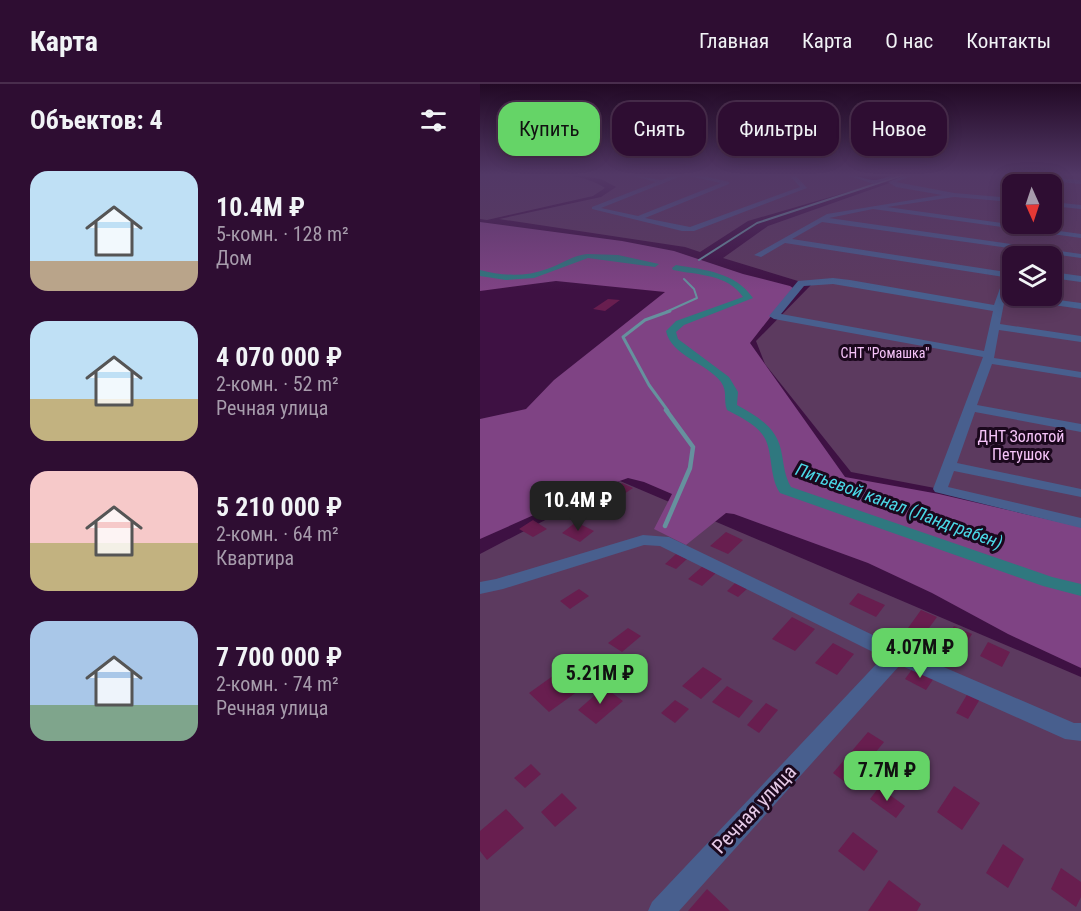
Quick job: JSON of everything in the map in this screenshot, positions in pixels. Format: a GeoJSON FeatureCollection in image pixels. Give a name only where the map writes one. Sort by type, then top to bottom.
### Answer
{"type":"FeatureCollection","features":[{"type":"Feature","properties":{"kind":"street"},"geometry":{"type":"LineString","coordinates":[[612,213],[682,229],[691,229],[736,213]]}},
{"type":"Feature","properties":{"kind":"street"},"geometry":{"type":"LineString","coordinates":[[637,219],[653,213]]}},
{"type":"Feature","properties":{"kind":"street"},"geometry":{"type":"LineString","coordinates":[[758,255],[819,219],[842,213]]}},
{"type":"Feature","properties":{"kind":"street"},"geometry":{"type":"LineString","coordinates":[[911,213],[1002,226]]}},
{"type":"Feature","properties":{"kind":"street"},"geometry":{"type":"LineString","coordinates":[[819,219],[1002,250]]}},
{"type":"Feature","properties":{"kind":"street"},"geometry":{"type":"LineString","coordinates":[[1025,246],[1035,234]]}},
{"type":"Feature","properties":{"kind":"street"},"geometry":{"type":"LineString","coordinates":[[1062,234],[1081,236]]}},
{"type":"Feature","properties":{"kind":"street"},"geometry":{"type":"LineString","coordinates":[[783,240],[1002,270]]}},
{"type":"Feature","properties":{"kind":"street"},"geometry":{"type":"LineString","coordinates":[[1062,255],[1081,256]]}},
{"type":"Feature","properties":{"kind":"street"},"geometry":{"type":"LineString","coordinates":[[1062,277],[1081,279]]}},
{"type":"Feature","properties":{"kind":"street"},"geometry":{"type":"LineString","coordinates":[[998,309],[850,283],[813,282],[801,283],[774,316],[1081,375]]}},
{"type":"Feature","properties":{"kind":"street"},"geometry":{"type":"LineString","coordinates":[[1081,306],[1001,295],[989,358],[940,489],[1081,523]]}},
{"type":"Feature","properties":{"kind":"street"},"geometry":{"type":"LineString","coordinates":[[996,326],[1081,339]]}},
{"type":"Feature","properties":{"kind":"street"},"geometry":{"type":"LineString","coordinates":[[971,408],[1081,428]]}},
{"type":"Feature","properties":{"kind":"street"},"geometry":{"type":"LineString","coordinates":[[949,466],[1081,493]]}},
{"type":"Feature","properties":{"kind":"street"},"geometry":{"type":"LineString","coordinates":[[480,588],[497,585],[643,540],[663,541],[897,655],[1073,732],[1081,732]]}},
{"type":"Feature","properties":{"kind":"street","name":"Речная улица"},"geometry":{"type":"LineString","coordinates":[[661,911],[897,655]]}},
{"type":"Feature","properties":{"kind":"green space"},"geometry":{"type":"Polygon","coordinates":[[[480,213],[520,213],[487,220],[480,219],[480,213]]]}},
{"type":"Feature","properties":{"kind":"green space"},"geometry":{"type":"Polygon","coordinates":[[[529,213],[777,213],[748,221],[700,252],[685,247],[499,219],[529,213]]]}},
{"type":"Feature","properties":{"kind":"green space","name":"СНТ \"Ромашка\""},"geometry":{"type":"Polygon","coordinates":[[[806,213],[1002,213],[1002,234],[1062,234],[1062,213],[1081,213],[1081,522],[940,489],[851,472],[765,364],[756,341],[811,285],[723,258],[768,226],[806,213]]]}},
{"type":"Feature","properties":{"kind":"green space"},"geometry":{"type":"Polygon","coordinates":[[[620,481],[1081,677],[1081,911],[480,911],[480,554],[620,481]]]}},
{"type":"Feature","properties":{"kind":"shaded area"},"geometry":{"type":"Polygon","coordinates":[[[480,222],[622,241],[674,251],[793,288],[750,343],[845,477],[939,494],[1081,527],[1081,668],[868,563],[734,514],[726,513],[686,545],[654,529],[672,494],[628,478],[572,498],[480,539],[480,419],[526,409],[554,380],[665,292],[556,281],[480,291],[480,222]]]}},
{"type":"Feature","properties":{"kind":"building"},"geometry":{"type":"Polygon","coordinates":[[[608,299],[620,300],[605,311],[593,309],[608,299]]]}},
{"type":"Feature","properties":{"kind":"building"},"geometry":{"type":"Polygon","coordinates":[[[622,483],[633,488],[618,498],[608,493],[622,483]]]}},
{"type":"Feature","properties":{"kind":"building"},"geometry":{"type":"Polygon","coordinates":[[[533,520],[547,529],[533,537],[519,529],[533,520]]]}},
{"type":"Feature","properties":{"kind":"building"},"geometry":{"type":"Polygon","coordinates":[[[576,522],[594,531],[580,542],[562,533],[576,522]]]}},
{"type":"Feature","properties":{"kind":"building"},"geometry":{"type":"Polygon","coordinates":[[[726,532],[743,540],[728,554],[710,546],[726,532]]]}},
{"type":"Feature","properties":{"kind":"building"},"geometry":{"type":"Polygon","coordinates":[[[676,554],[687,559],[676,569],[665,564],[676,554]]]}},
{"type":"Feature","properties":{"kind":"building"},"geometry":{"type":"Polygon","coordinates":[[[704,565],[717,572],[702,586],[688,579],[704,565]]]}},
{"type":"Feature","properties":{"kind":"building"},"geometry":{"type":"Polygon","coordinates":[[[736,582],[748,588],[738,597],[727,591],[736,582]]]}},
{"type":"Feature","properties":{"kind":"building"},"geometry":{"type":"Polygon","coordinates":[[[579,589],[589,596],[570,609],[560,601],[579,589]]]}},
{"type":"Feature","properties":{"kind":"building"},"geometry":{"type":"Polygon","coordinates":[[[858,593],[885,605],[876,617],[849,604],[858,593]]]}},
{"type":"Feature","properties":{"kind":"building"},"geometry":{"type":"Polygon","coordinates":[[[921,610],[937,617],[924,635],[908,628],[921,610]]]}},
{"type":"Feature","properties":{"kind":"building"},"geometry":{"type":"Polygon","coordinates":[[[792,617],[815,629],[795,651],[772,639],[792,617]]]}},
{"type":"Feature","properties":{"kind":"building"},"geometry":{"type":"Polygon","coordinates":[[[954,626],[972,634],[961,652],[943,643],[954,626]]]}},
{"type":"Feature","properties":{"kind":"building"},"geometry":{"type":"Polygon","coordinates":[[[628,628],[641,636],[622,652],[608,643],[628,628]]]}},
{"type":"Feature","properties":{"kind":"building"},"geometry":{"type":"Polygon","coordinates":[[[988,642],[1010,652],[1002,667],[980,656],[988,642]]]}},
{"type":"Feature","properties":{"kind":"building"},"geometry":{"type":"Polygon","coordinates":[[[833,643],[854,654],[837,675],[815,663],[833,643]]]}},
{"type":"Feature","properties":{"kind":"building"},"geometry":{"type":"Polygon","coordinates":[[[703,667],[722,679],[701,699],[682,686],[703,667]]]}},
{"type":"Feature","properties":{"kind":"building"},"geometry":{"type":"Polygon","coordinates":[[[564,668],[585,686],[549,712],[529,693],[564,668]]]}},
{"type":"Feature","properties":{"kind":"building"},"geometry":{"type":"Polygon","coordinates":[[[913,668],[934,678],[926,690],[905,679],[913,668]]]}},
{"type":"Feature","properties":{"kind":"building"},"geometry":{"type":"Polygon","coordinates":[[[727,686],[753,701],[739,718],[712,702],[727,686]]]}},
{"type":"Feature","properties":{"kind":"building"},"geometry":{"type":"Polygon","coordinates":[[[604,687],[623,701],[596,724],[578,710],[604,687]]]}},
{"type":"Feature","properties":{"kind":"building"},"geometry":{"type":"Polygon","coordinates":[[[968,693],[980,699],[968,719],[956,713],[968,693]]]}},
{"type":"Feature","properties":{"kind":"building"},"geometry":{"type":"Polygon","coordinates":[[[675,700],[689,709],[675,723],[661,713],[675,700]]]}},
{"type":"Feature","properties":{"kind":"building"},"geometry":{"type":"Polygon","coordinates":[[[766,703],[778,710],[759,733],[747,725],[766,703]]]}},
{"type":"Feature","properties":{"kind":"building"},"geometry":{"type":"Polygon","coordinates":[[[868,732],[884,742],[849,785],[833,773],[868,732]]]}},
{"type":"Feature","properties":{"kind":"building"},"geometry":{"type":"Polygon","coordinates":[[[531,764],[541,774],[525,788],[514,778],[531,764]]]}},
{"type":"Feature","properties":{"kind":"building"},"geometry":{"type":"Polygon","coordinates":[[[954,786],[980,803],[962,830],[937,812],[954,786]]]}},
{"type":"Feature","properties":{"kind":"building"},"geometry":{"type":"Polygon","coordinates":[[[879,787],[905,806],[896,818],[870,799],[879,787]]]}},
{"type":"Feature","properties":{"kind":"building"},"geometry":{"type":"Polygon","coordinates":[[[562,793],[577,808],[555,827],[541,812],[562,793]]]}},
{"type":"Feature","properties":{"kind":"building"},"geometry":{"type":"Polygon","coordinates":[[[506,809],[524,828],[487,860],[480,851],[480,831],[506,809]]]}},
{"type":"Feature","properties":{"kind":"building"},"geometry":{"type":"Polygon","coordinates":[[[853,832],[878,851],[864,871],[838,851],[853,832]]]}},
{"type":"Feature","properties":{"kind":"building"},"geometry":{"type":"Polygon","coordinates":[[[1003,844],[1024,859],[1008,888],[986,873],[1003,844]]]}},
{"type":"Feature","properties":{"kind":"building"},"geometry":{"type":"Polygon","coordinates":[[[1061,868],[1081,882],[1081,897],[1076,907],[1051,889],[1061,868]]]}},
{"type":"Feature","properties":{"kind":"building"},"geometry":{"type":"Polygon","coordinates":[[[889,880],[921,904],[917,911],[868,911],[889,880]]]}},
{"type":"Feature","properties":{"kind":"building"},"geometry":{"type":"Polygon","coordinates":[[[707,889],[730,911],[688,911],[707,889]]]}},
{"type":"Feature","properties":{"kind":"waterway"},"geometry":{"type":"LineString","coordinates":[[699,260],[757,223],[789,213]]}},
{"type":"Feature","properties":{"kind":"waterway","name":"Питьевой канал (Ландграбен)"},"geometry":{"type":"LineString","coordinates":[[480,273],[506,277],[534,276],[576,258],[588,256],[655,264]]}},
{"type":"Feature","properties":{"kind":"waterway","name":"Питьевой канал (Ландграбен)"},"geometry":{"type":"LineString","coordinates":[[676,268],[726,279],[743,290],[748,298],[680,323],[671,331],[673,340],[725,379],[732,392],[731,407],[755,420],[770,434],[779,477],[785,490],[1049,582],[1081,590]]}},
{"type":"Feature","properties":{"kind":"waterway"},"geometry":{"type":"LineString","coordinates":[[666,312],[697,298],[694,289],[684,279]]}},
{"type":"Feature","properties":{"kind":"waterway"},"geometry":{"type":"LineString","coordinates":[[668,411],[649,385],[623,337],[645,320],[670,311]]}},
{"type":"Feature","properties":{"kind":"waterway"},"geometry":{"type":"LineString","coordinates":[[665,526],[690,468],[693,447],[666,410]]}},
{"type":"Feature","properties":{"kind":"park label","name":"ДНТ Золотой Петушок"},"geometry":{"type":"Point","coordinates":[1021,445]}}]}
